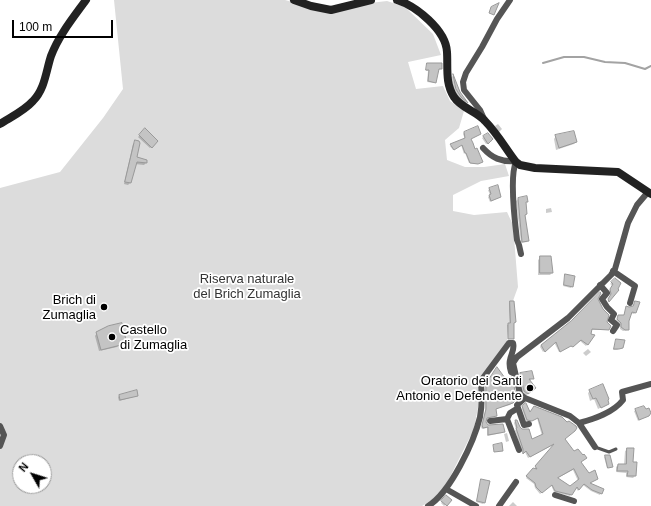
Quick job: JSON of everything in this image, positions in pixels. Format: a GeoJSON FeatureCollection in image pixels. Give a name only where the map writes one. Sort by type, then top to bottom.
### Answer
{"type":"FeatureCollection","features":[{"type":"Feature","properties":{"kind":"street"},"geometry":{"type":"LineString","coordinates":[[0,124],[26,109],[41,90],[46,78],[51,56],[58,41],[86,0]]}},
{"type":"Feature","properties":{"kind":"street"},"geometry":{"type":"LineString","coordinates":[[294,0],[311,6],[331,10],[371,0]]}},
{"type":"Feature","properties":{"kind":"street"},"geometry":{"type":"LineString","coordinates":[[396,0],[417,10],[436,28],[447,51],[446,69],[449,87],[454,97],[459,103],[485,120]]}},
{"type":"Feature","properties":{"kind":"street"},"geometry":{"type":"LineString","coordinates":[[510,0],[496,19],[482,47],[466,73],[463,82],[464,90],[480,110],[485,120],[516,162],[520,165],[535,168],[618,172],[650,193],[637,205],[628,223],[613,271],[568,318],[517,357],[513,363],[520,394],[525,398],[570,416],[579,423],[595,447]]}},
{"type":"Feature","properties":{"kind":"street"},"geometry":{"type":"LineString","coordinates":[[483,148],[490,156],[509,162],[516,162]]}},
{"type":"Feature","properties":{"kind":"street"},"geometry":{"type":"LineString","coordinates":[[516,162],[514,166],[513,179],[514,208],[517,240],[521,254]]}},
{"type":"Feature","properties":{"kind":"street"},"geometry":{"type":"LineString","coordinates":[[613,271],[635,286],[630,303]]}},
{"type":"Feature","properties":{"kind":"street"},"geometry":{"type":"LineString","coordinates":[[600,285],[607,293],[602,299],[614,314],[611,320],[617,325],[613,332]]}},
{"type":"Feature","properties":{"kind":"street"},"geometry":{"type":"LineString","coordinates":[[428,506],[433,503],[446,489],[453,478],[476,430],[480,414],[481,383],[509,343],[513,343],[514,346],[509,360],[511,372],[515,373]]}},
{"type":"Feature","properties":{"kind":"street"},"geometry":{"type":"LineString","coordinates":[[579,423],[594,419],[619,405],[623,400],[622,392],[651,384]]}},
{"type":"Feature","properties":{"kind":"street"},"geometry":{"type":"LineString","coordinates":[[525,398],[517,405],[524,425],[529,424]]}},
{"type":"Feature","properties":{"kind":"street"},"geometry":{"type":"LineString","coordinates":[[518,408],[510,413],[507,419],[519,450]]}},
{"type":"Feature","properties":{"kind":"street"},"geometry":{"type":"LineString","coordinates":[[490,421],[507,419]]}},
{"type":"Feature","properties":{"kind":"street"},"geometry":{"type":"LineString","coordinates":[[0,426],[4,435],[0,446]]}},
{"type":"Feature","properties":{"kind":"street"},"geometry":{"type":"LineString","coordinates":[[499,506],[516,482]]}},
{"type":"Feature","properties":{"kind":"street"},"geometry":{"type":"LineString","coordinates":[[446,489],[476,506]]}},
{"type":"Feature","properties":{"kind":"street"},"geometry":{"type":"LineString","coordinates":[[555,495],[574,501]]}},
{"type":"Feature","properties":{"kind":"lane"},"geometry":{"type":"LineString","coordinates":[[595,447],[609,452],[616,449]]}},
{"type":"Feature","properties":{"kind":"green space","name":"Riserva naturale del Brich Zumaglia"},"geometry":{"type":"Polygon","coordinates":[[[114,0],[285,0],[329,12],[370,3],[387,1],[405,7],[433,34],[441,55],[408,62],[416,89],[443,86],[450,101],[464,111],[459,128],[445,140],[447,160],[465,167],[484,167],[505,164],[509,176],[481,181],[453,195],[453,211],[474,215],[507,212],[513,225],[518,287],[510,309],[507,343],[480,380],[478,407],[474,429],[444,489],[432,500],[422,506],[0,506],[0,188],[60,172],[103,118],[123,89],[114,0]]]}},
{"type":"Feature","properties":{"kind":"building"},"geometry":{"type":"Polygon","coordinates":[[[499,3],[494,15],[489,13],[491,7],[499,3]]]}},
{"type":"Feature","properties":{"kind":"building"},"geometry":{"type":"Polygon","coordinates":[[[427,63],[442,63],[442,69],[439,69],[436,83],[428,81],[429,70],[426,70],[427,63]]]}},
{"type":"Feature","properties":{"kind":"building"},"geometry":{"type":"Polygon","coordinates":[[[453,74],[460,92],[468,103],[461,97],[456,89],[453,74]]]}},
{"type":"Feature","properties":{"kind":"building"},"geometry":{"type":"Polygon","coordinates":[[[478,126],[481,134],[471,139],[483,162],[478,164],[470,163],[462,145],[454,150],[450,144],[465,138],[464,132],[478,126]]]}},
{"type":"Feature","properties":{"kind":"building"},"geometry":{"type":"Polygon","coordinates":[[[145,128],[158,141],[152,148],[139,135],[145,128]]]}},
{"type":"Feature","properties":{"kind":"building"},"geometry":{"type":"Polygon","coordinates":[[[574,131],[577,142],[559,148],[555,135],[574,131]]]}},
{"type":"Feature","properties":{"kind":"building"},"geometry":{"type":"Polygon","coordinates":[[[488,133],[493,139],[488,144],[483,136],[488,133]]]}},
{"type":"Feature","properties":{"kind":"building"},"geometry":{"type":"Polygon","coordinates":[[[135,140],[139,141],[140,143],[137,157],[147,160],[147,163],[137,162],[131,183],[125,182],[135,140]]]}},
{"type":"Feature","properties":{"kind":"building"},"geometry":{"type":"Polygon","coordinates":[[[498,185],[501,197],[491,201],[489,188],[498,185]]]}},
{"type":"Feature","properties":{"kind":"building"},"geometry":{"type":"Polygon","coordinates":[[[527,196],[527,214],[525,215],[529,241],[522,242],[518,198],[527,196]]]}},
{"type":"Feature","properties":{"kind":"building"},"geometry":{"type":"Polygon","coordinates":[[[540,256],[551,256],[553,273],[540,273],[540,256]]]}},
{"type":"Feature","properties":{"kind":"building"},"geometry":{"type":"Polygon","coordinates":[[[565,274],[575,276],[573,287],[564,285],[565,274]]]}},
{"type":"Feature","properties":{"kind":"building"},"geometry":{"type":"Polygon","coordinates":[[[615,278],[621,283],[618,289],[619,290],[609,302],[608,299],[611,294],[610,289],[613,284],[611,282],[615,278]]]}},
{"type":"Feature","properties":{"kind":"building"},"geometry":{"type":"Polygon","coordinates":[[[600,292],[601,293],[598,299],[603,309],[609,315],[607,322],[611,326],[609,330],[592,329],[591,334],[595,335],[588,345],[581,340],[573,347],[571,346],[560,352],[556,342],[545,352],[541,345],[571,321],[600,292]]]}},
{"type":"Feature","properties":{"kind":"building"},"geometry":{"type":"Polygon","coordinates":[[[510,301],[514,301],[516,322],[514,323],[514,339],[508,339],[510,301]]]}},
{"type":"Feature","properties":{"kind":"building"},"geometry":{"type":"Polygon","coordinates":[[[635,301],[640,302],[636,313],[632,312],[629,321],[629,330],[625,330],[621,327],[621,323],[617,319],[618,315],[624,315],[626,306],[633,306],[635,301]]]}},
{"type":"Feature","properties":{"kind":"building","name":"Castello di Zumaglia"},"geometry":{"type":"Polygon","coordinates":[[[122,323],[126,340],[121,345],[101,350],[96,332],[108,326],[122,323]]]}},
{"type":"Feature","properties":{"kind":"building"},"geometry":{"type":"Polygon","coordinates":[[[616,339],[625,340],[623,348],[614,349],[616,339]]]}},
{"type":"Feature","properties":{"kind":"building"},"geometry":{"type":"Polygon","coordinates":[[[497,367],[505,378],[512,377],[518,398],[513,403],[496,409],[497,416],[487,418],[486,422],[488,425],[503,424],[505,432],[488,435],[488,427],[483,428],[482,425],[486,409],[486,384],[497,367]]]}},
{"type":"Feature","properties":{"kind":"building"},"geometry":{"type":"Polygon","coordinates":[[[532,371],[534,379],[529,379],[536,388],[528,394],[524,391],[520,373],[532,371]]]}},
{"type":"Feature","properties":{"kind":"building"},"geometry":{"type":"Polygon","coordinates":[[[603,384],[609,399],[609,404],[601,408],[596,398],[593,399],[589,390],[603,384]]]}},
{"type":"Feature","properties":{"kind":"building"},"geometry":{"type":"Polygon","coordinates":[[[137,390],[138,396],[120,400],[119,395],[137,390]]]}},
{"type":"Feature","properties":{"kind":"building"},"geometry":{"type":"Polygon","coordinates":[[[526,403],[530,412],[534,406],[562,417],[567,422],[569,421],[576,426],[577,428],[575,431],[565,439],[574,451],[578,449],[587,458],[581,462],[589,473],[595,470],[598,479],[590,483],[604,489],[602,494],[592,490],[584,484],[579,490],[577,487],[572,495],[555,491],[552,485],[542,493],[536,487],[535,483],[526,476],[533,468],[537,469],[535,466],[554,444],[530,457],[526,451],[523,454],[515,420],[517,420],[522,429],[529,429],[532,439],[543,434],[538,418],[532,421],[527,420],[522,406],[526,403]],[[574,469],[558,478],[570,486],[579,479],[574,469]]]}},
{"type":"Feature","properties":{"kind":"building"},"geometry":{"type":"Polygon","coordinates":[[[644,406],[646,409],[649,408],[651,413],[649,416],[639,420],[635,409],[644,406]]]}},
{"type":"Feature","properties":{"kind":"building"},"geometry":{"type":"Polygon","coordinates":[[[502,443],[503,451],[494,452],[493,445],[502,443]]]}},
{"type":"Feature","properties":{"kind":"building"},"geometry":{"type":"Polygon","coordinates":[[[627,448],[634,448],[633,462],[637,462],[636,476],[627,476],[628,471],[617,471],[618,464],[626,464],[627,448]]]}},
{"type":"Feature","properties":{"kind":"building"},"geometry":{"type":"Polygon","coordinates":[[[605,455],[610,455],[613,467],[608,468],[605,455]]]}},
{"type":"Feature","properties":{"kind":"building"},"geometry":{"type":"Polygon","coordinates":[[[481,479],[490,481],[485,503],[477,501],[481,479]]]}},
{"type":"Feature","properties":{"kind":"building"},"geometry":{"type":"Polygon","coordinates":[[[446,495],[452,500],[447,506],[441,501],[446,495]]]}},
{"type":"Feature","properties":{"kind":"waterway"},"geometry":{"type":"LineString","coordinates":[[543,63],[564,57],[584,57],[605,62],[625,63],[645,69],[651,66]]}},
{"type":"Feature","properties":{"kind":"place","name":"Brich di Zumaglia"},"geometry":{"type":"Point","coordinates":[104,307]}},
{"type":"Feature","properties":{"kind":"place","name":"Castello di Zumaglia"},"geometry":{"type":"Point","coordinates":[112,337]}},
{"type":"Feature","properties":{"kind":"place","name":"Oratorio dei Santi Antonio e Defendente"},"geometry":{"type":"Point","coordinates":[530,388]}}]}
